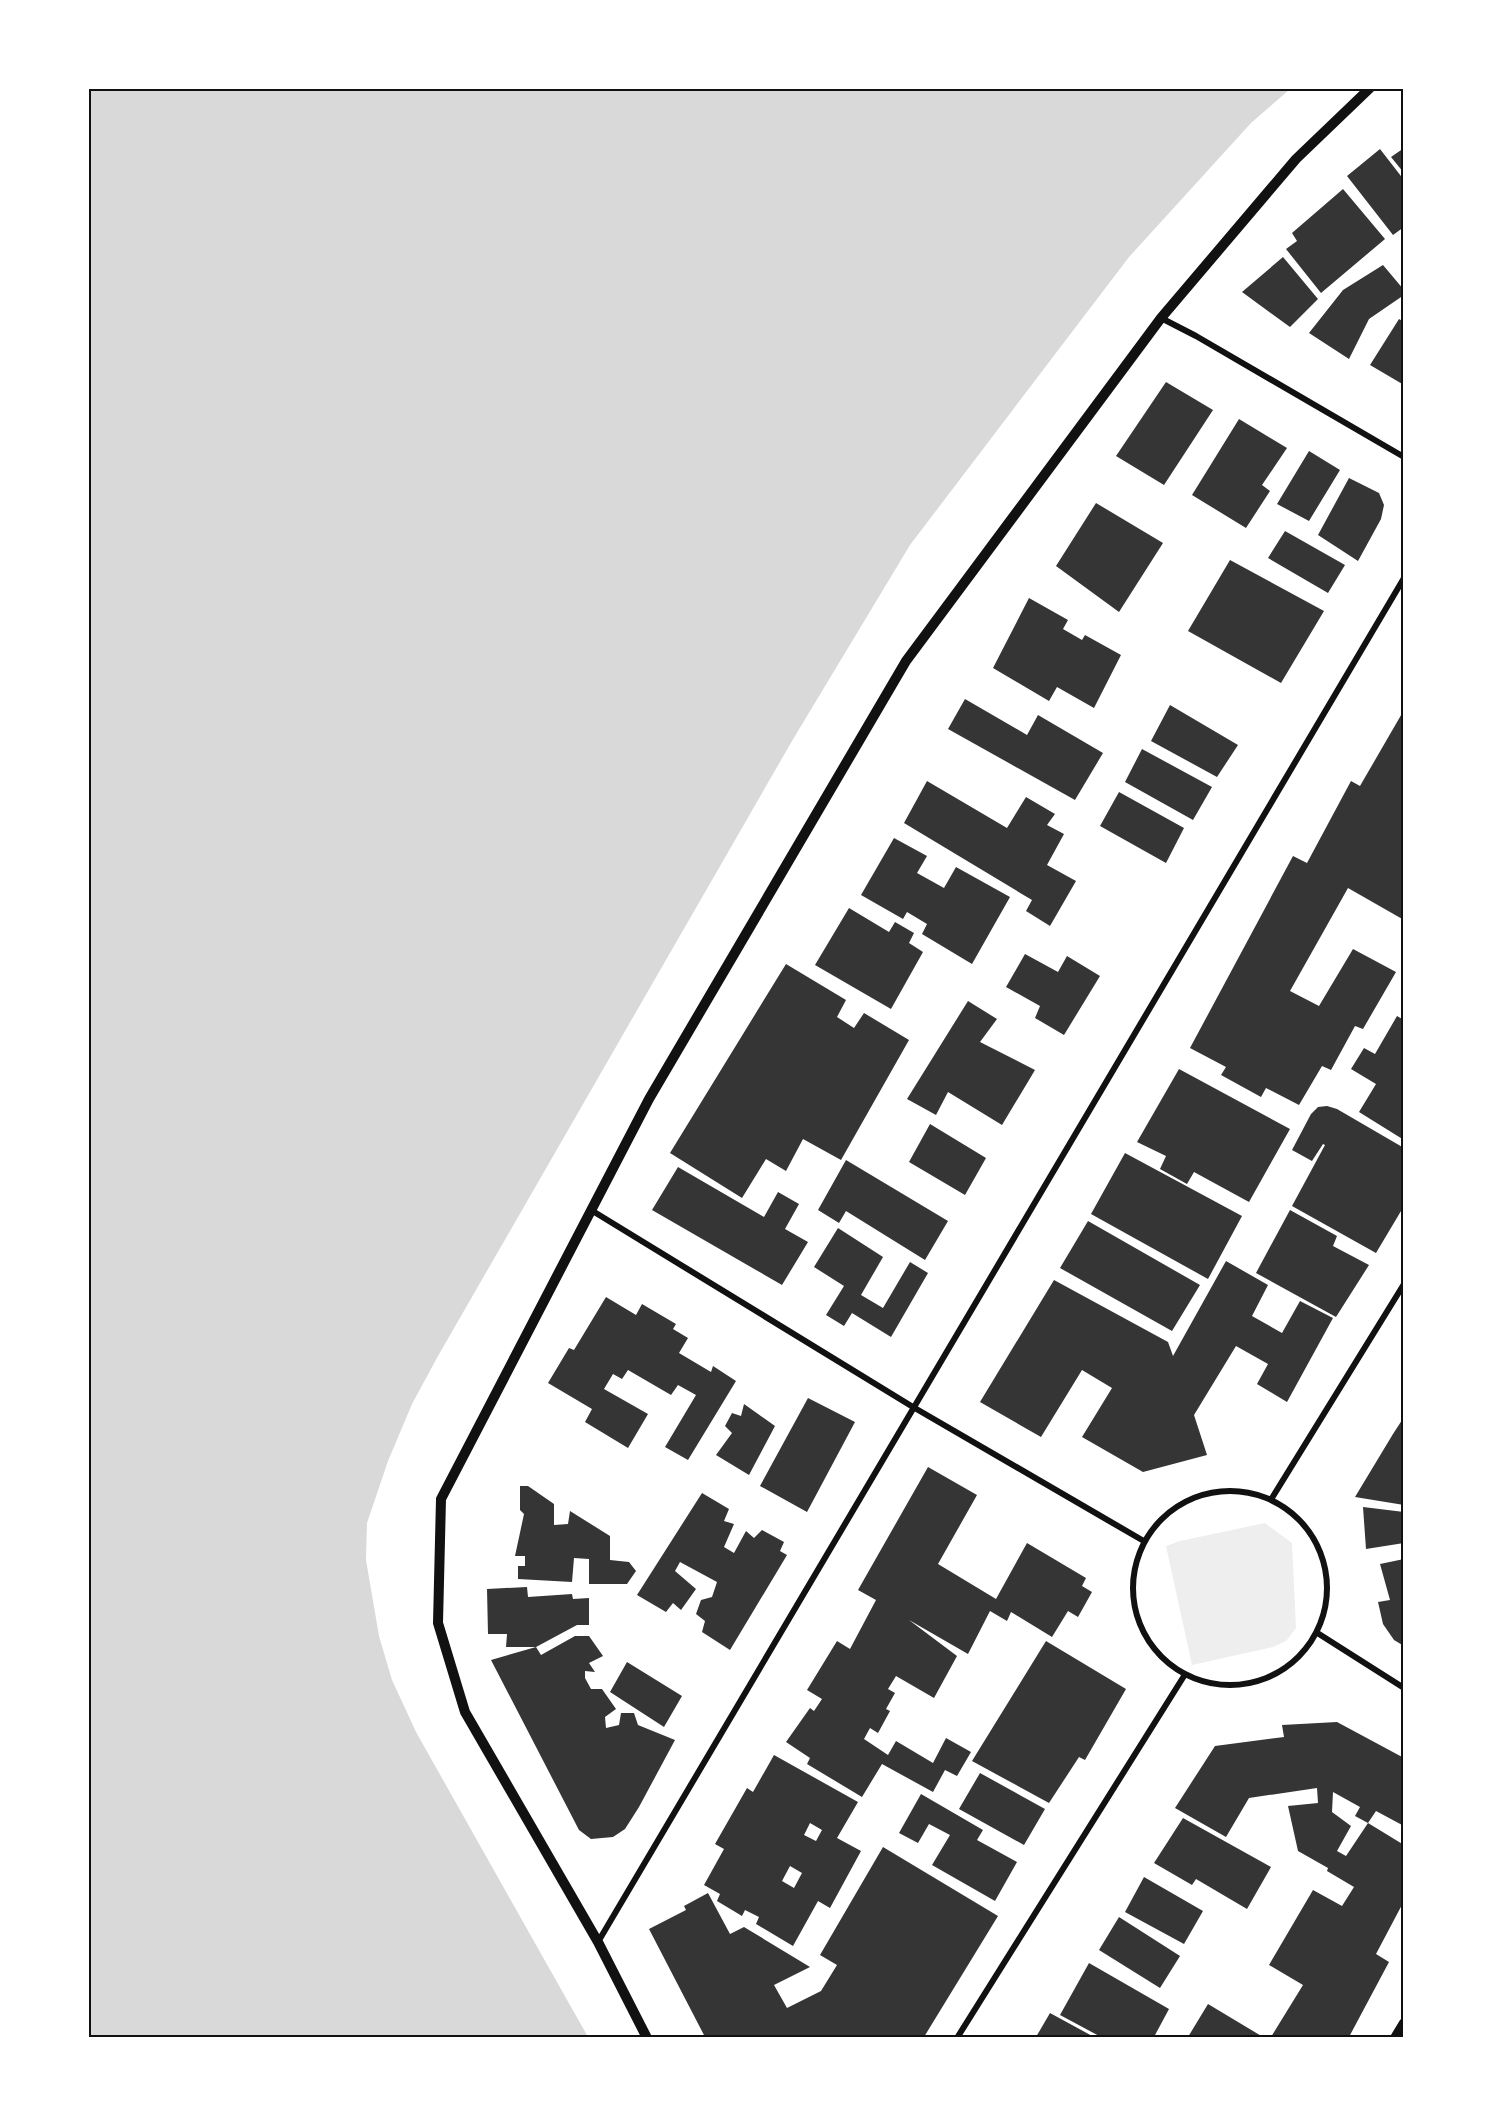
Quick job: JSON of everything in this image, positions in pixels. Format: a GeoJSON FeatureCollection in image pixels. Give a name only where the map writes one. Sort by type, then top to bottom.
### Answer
{"type":"FeatureCollection","features":[{"type":"Feature","properties":{"kind":"street"},"geometry":{"type":"LineString","coordinates":[[647,2037],[598,1942],[465,1712],[438,1623],[441,1499],[649,1100],[906,661],[1161,318],[1296,159],[1370,88]]}},
{"type":"Feature","properties":{"kind":"street"},"geometry":{"type":"LineString","coordinates":[[1161,318],[1404,457]]}},
{"type":"Feature","properties":{"kind":"street"},"geometry":{"type":"LineString","coordinates":[[598,1942],[1404,578]]}},
{"type":"Feature","properties":{"kind":"street"},"geometry":{"type":"LineString","coordinates":[[591,1210],[914,1407],[1142,1540]]}},
{"type":"Feature","properties":{"kind":"street"},"geometry":{"type":"LineString","coordinates":[[1272,1498],[1404,1284]]}},
{"type":"Feature","properties":{"kind":"street"},"geometry":{"type":"LineString","coordinates":[[1224,1488],[1272,1498],[1313,1532],[1329,1582],[1319,1634],[1284,1671],[1235,1687],[1184,1676],[1145,1641],[1130,1591],[1142,1540],[1176,1504],[1224,1488]]}},
{"type":"Feature","properties":{"kind":"street"},"geometry":{"type":"LineString","coordinates":[[1319,1634],[1404,1689]]}},
{"type":"Feature","properties":{"kind":"street"},"geometry":{"type":"LineString","coordinates":[[957,2037],[1184,1676]]}},
{"type":"Feature","properties":{"kind":"street"},"geometry":{"type":"LineString","coordinates":[[1395,2037],[1404,2024]]}},
{"type":"Feature","properties":{"kind":"shaded area"},"geometry":{"type":"Polygon","coordinates":[[[88,89],[1290,89],[1251,123],[1129,257],[910,545],[792,741],[438,1356],[412,1404],[388,1461],[367,1523],[366,1560],[379,1636],[392,1680],[416,1732],[588,2037],[89,2037],[88,89]]]}},
{"type":"Feature","properties":{"kind":"shaded area"},"geometry":{"type":"Polygon","coordinates":[[[1265,1523],[1292,1543],[1296,1628],[1286,1641],[1273,1647],[1192,1665],[1166,1546],[1265,1523]]]}},
{"type":"Feature","properties":{"kind":"building"},"geometry":{"type":"Polygon","coordinates":[[[1404,148],[1404,173],[1391,157],[1404,148]]]}},
{"type":"Feature","properties":{"kind":"building"},"geometry":{"type":"Polygon","coordinates":[[[1380,149],[1404,180],[1404,227],[1393,235],[1347,176],[1380,149]]]}},
{"type":"Feature","properties":{"kind":"building"},"geometry":{"type":"Polygon","coordinates":[[[1343,189],[1385,239],[1321,293],[1286,249],[1297,241],[1292,233],[1343,189]]]}},
{"type":"Feature","properties":{"kind":"building"},"geometry":{"type":"Polygon","coordinates":[[[1283,257],[1318,299],[1290,327],[1242,292],[1283,257]]]}},
{"type":"Feature","properties":{"kind":"building"},"geometry":{"type":"Polygon","coordinates":[[[1383,265],[1404,290],[1404,295],[1369,319],[1349,359],[1309,333],[1343,290],[1383,265]]]}},
{"type":"Feature","properties":{"kind":"building"},"geometry":{"type":"Polygon","coordinates":[[[1399,319],[1404,322],[1404,385],[1370,365],[1399,319]]]}},
{"type":"Feature","properties":{"kind":"building"},"geometry":{"type":"Polygon","coordinates":[[[1166,382],[1213,410],[1164,485],[1116,456],[1166,382]]]}},
{"type":"Feature","properties":{"kind":"building"},"geometry":{"type":"Polygon","coordinates":[[[1239,419],[1287,448],[1262,485],[1270,491],[1246,528],[1192,495],[1239,419]]]}},
{"type":"Feature","properties":{"kind":"building"},"geometry":{"type":"Polygon","coordinates":[[[1309,451],[1340,470],[1309,521],[1277,504],[1309,451]]]}},
{"type":"Feature","properties":{"kind":"building"},"geometry":{"type":"Polygon","coordinates":[[[1349,478],[1379,493],[1384,505],[1381,519],[1358,561],[1318,535],[1349,478]]]}},
{"type":"Feature","properties":{"kind":"building"},"geometry":{"type":"Polygon","coordinates":[[[1096,503],[1163,543],[1119,612],[1056,566],[1096,503]]]}},
{"type":"Feature","properties":{"kind":"building"},"geometry":{"type":"Polygon","coordinates":[[[1285,531],[1345,565],[1328,593],[1268,558],[1285,531]]]}},
{"type":"Feature","properties":{"kind":"building"},"geometry":{"type":"Polygon","coordinates":[[[1230,560],[1324,611],[1281,683],[1188,631],[1230,560]]]}},
{"type":"Feature","properties":{"kind":"building"},"geometry":{"type":"Polygon","coordinates":[[[1029,598],[1068,620],[1063,629],[1082,640],[1085,635],[1121,655],[1094,708],[1057,687],[1049,701],[993,668],[1029,598]]]}},
{"type":"Feature","properties":{"kind":"building"},"geometry":{"type":"Polygon","coordinates":[[[965,699],[1027,735],[1038,715],[1103,753],[1075,800],[948,729],[965,699]]]}},
{"type":"Feature","properties":{"kind":"building"},"geometry":{"type":"Polygon","coordinates":[[[1170,705],[1238,745],[1217,777],[1151,741],[1170,705]]]}},
{"type":"Feature","properties":{"kind":"building"},"geometry":{"type":"Polygon","coordinates":[[[1404,710],[1404,920],[1348,888],[1290,991],[1319,1006],[1353,949],[1396,972],[1363,1029],[1355,1026],[1331,1070],[1322,1066],[1299,1105],[1266,1088],[1261,1097],[1221,1075],[1226,1067],[1190,1048],[1293,856],[1307,863],[1351,781],[1360,786],[1404,710]]]}},
{"type":"Feature","properties":{"kind":"building"},"geometry":{"type":"Polygon","coordinates":[[[1142,749],[1212,787],[1193,820],[1125,782],[1142,749]]]}},
{"type":"Feature","properties":{"kind":"building"},"geometry":{"type":"Polygon","coordinates":[[[927,781],[1007,828],[1026,797],[1055,814],[1047,825],[1064,834],[1047,865],[1076,881],[1050,926],[1026,911],[1032,900],[904,823],[927,781]]]}},
{"type":"Feature","properties":{"kind":"building"},"geometry":{"type":"Polygon","coordinates":[[[1119,792],[1184,828],[1166,863],[1100,826],[1119,792]]]}},
{"type":"Feature","properties":{"kind":"building"},"geometry":{"type":"Polygon","coordinates":[[[894,838],[927,856],[917,873],[944,888],[956,867],[1010,897],[972,964],[922,934],[927,924],[907,912],[903,919],[861,895],[894,838]]]}},
{"type":"Feature","properties":{"kind":"building"},"geometry":{"type":"Polygon","coordinates":[[[849,908],[889,932],[895,922],[914,933],[909,943],[923,952],[891,1009],[815,965],[849,908]]]}},
{"type":"Feature","properties":{"kind":"building"},"geometry":{"type":"Polygon","coordinates":[[[1025,954],[1058,972],[1067,956],[1100,976],[1064,1035],[1035,1018],[1040,1006],[1006,987],[1025,954]]]}},
{"type":"Feature","properties":{"kind":"building"},"geometry":{"type":"Polygon","coordinates":[[[786,964],[846,1000],[837,1017],[854,1028],[864,1013],[909,1040],[841,1160],[803,1139],[786,1171],[766,1159],[742,1198],[670,1153],[786,964]]]}},
{"type":"Feature","properties":{"kind":"building"},"geometry":{"type":"Polygon","coordinates":[[[968,1001],[997,1019],[980,1042],[1035,1070],[1002,1125],[948,1092],[936,1115],[907,1099],[968,1001]]]}},
{"type":"Feature","properties":{"kind":"building"},"geometry":{"type":"Polygon","coordinates":[[[1397,1016],[1404,1020],[1404,1140],[1359,1112],[1376,1084],[1351,1069],[1364,1048],[1375,1054],[1397,1016]]]}},
{"type":"Feature","properties":{"kind":"building"},"geometry":{"type":"Polygon","coordinates":[[[1179,1069],[1290,1129],[1249,1202],[1194,1172],[1187,1184],[1160,1169],[1166,1156],[1137,1142],[1179,1069]]]}},
{"type":"Feature","properties":{"kind":"building"},"geometry":{"type":"Polygon","coordinates":[[[1327,1106],[1337,1109],[1404,1148],[1404,1206],[1376,1253],[1292,1206],[1325,1145],[1323,1144],[1312,1161],[1292,1150],[1311,1114],[1318,1107],[1327,1106]]]}},
{"type":"Feature","properties":{"kind":"building"},"geometry":{"type":"Polygon","coordinates":[[[930,1124],[986,1158],[965,1195],[909,1162],[930,1124]]]}},
{"type":"Feature","properties":{"kind":"building"},"geometry":{"type":"Polygon","coordinates":[[[1125,1153],[1242,1216],[1208,1279],[1091,1214],[1125,1153]]]}},
{"type":"Feature","properties":{"kind":"building"},"geometry":{"type":"Polygon","coordinates":[[[846,1160],[948,1221],[925,1260],[846,1211],[839,1223],[818,1210],[846,1160]]]}},
{"type":"Feature","properties":{"kind":"building"},"geometry":{"type":"Polygon","coordinates":[[[678,1167],[764,1217],[778,1192],[799,1204],[785,1229],[808,1242],[782,1285],[652,1210],[678,1167]]]}},
{"type":"Feature","properties":{"kind":"building"},"geometry":{"type":"Polygon","coordinates":[[[1290,1210],[1337,1236],[1333,1246],[1369,1265],[1336,1317],[1256,1273],[1290,1210]]]}},
{"type":"Feature","properties":{"kind":"building"},"geometry":{"type":"Polygon","coordinates":[[[1088,1221],[1200,1285],[1172,1331],[1060,1268],[1088,1221]]]}},
{"type":"Feature","properties":{"kind":"building"},"geometry":{"type":"Polygon","coordinates":[[[838,1228],[883,1257],[861,1295],[883,1308],[910,1262],[928,1273],[891,1337],[852,1313],[844,1326],[826,1315],[844,1286],[814,1267],[838,1228]]]}},
{"type":"Feature","properties":{"kind":"building"},"geometry":{"type":"Polygon","coordinates":[[[1226,1261],[1268,1285],[1252,1316],[1282,1333],[1300,1301],[1333,1318],[1287,1402],[1257,1384],[1268,1364],[1236,1346],[1194,1415],[1207,1455],[1143,1472],[1082,1437],[1112,1388],[1082,1370],[1041,1437],[980,1402],[1054,1280],[1168,1342],[1173,1356],[1226,1261]]]}},
{"type":"Feature","properties":{"kind":"building"},"geometry":{"type":"Polygon","coordinates":[[[606,1297],[636,1315],[642,1304],[676,1324],[673,1329],[688,1338],[679,1353],[711,1372],[713,1366],[736,1381],[688,1460],[665,1447],[696,1395],[678,1385],[671,1395],[628,1370],[622,1379],[613,1374],[604,1389],[648,1414],[628,1448],[585,1422],[592,1409],[548,1383],[569,1348],[574,1350],[606,1297]]]}},
{"type":"Feature","properties":{"kind":"building"},"geometry":{"type":"Polygon","coordinates":[[[808,1398],[855,1422],[807,1512],[760,1486],[808,1398]]]}},
{"type":"Feature","properties":{"kind":"building"},"geometry":{"type":"Polygon","coordinates":[[[744,1404],[775,1426],[749,1475],[716,1455],[732,1433],[725,1426],[732,1413],[741,1416],[744,1404]]]}},
{"type":"Feature","properties":{"kind":"building"},"geometry":{"type":"Polygon","coordinates":[[[1404,1417],[1404,1505],[1355,1497],[1393,1434],[1404,1417]]]}},
{"type":"Feature","properties":{"kind":"building"},"geometry":{"type":"Polygon","coordinates":[[[928,1467],[977,1495],[938,1564],[996,1599],[1027,1543],[1086,1578],[1082,1586],[1092,1592],[1078,1617],[1068,1611],[1052,1637],[1011,1612],[1007,1621],[990,1611],[968,1654],[909,1620],[957,1656],[934,1698],[896,1676],[888,1689],[895,1693],[886,1709],[890,1711],[878,1733],[870,1728],[864,1739],[888,1755],[896,1741],[933,1763],[946,1738],[971,1752],[957,1776],[945,1770],[933,1792],[882,1764],[862,1797],[807,1764],[810,1758],[786,1742],[810,1708],[814,1711],[822,1699],[807,1690],[837,1641],[850,1649],[876,1600],[858,1590],[928,1467]]]}},
{"type":"Feature","properties":{"kind":"building"},"geometry":{"type":"Polygon","coordinates":[[[520,1486],[528,1486],[554,1504],[554,1525],[568,1524],[570,1511],[610,1536],[610,1560],[629,1562],[636,1571],[627,1584],[589,1584],[589,1559],[574,1558],[572,1582],[518,1579],[518,1566],[525,1566],[525,1556],[515,1556],[524,1514],[520,1510],[520,1486]]]}},
{"type":"Feature","properties":{"kind":"building"},"geometry":{"type":"Polygon","coordinates":[[[702,1493],[729,1509],[724,1521],[734,1524],[724,1547],[734,1553],[746,1531],[754,1538],[762,1530],[784,1542],[780,1551],[787,1555],[730,1650],[702,1632],[705,1621],[696,1614],[701,1600],[712,1597],[717,1582],[680,1562],[675,1571],[696,1589],[681,1610],[673,1603],[666,1612],[637,1595],[702,1493]]]}},
{"type":"Feature","properties":{"kind":"building"},"geometry":{"type":"Polygon","coordinates":[[[1363,1507],[1404,1512],[1404,1543],[1366,1549],[1363,1507]]]}},
{"type":"Feature","properties":{"kind":"building"},"geometry":{"type":"Polygon","coordinates":[[[1404,1559],[1404,1646],[1394,1640],[1383,1624],[1378,1602],[1390,1600],[1380,1564],[1404,1559]]]}},
{"type":"Feature","properties":{"kind":"building"},"geometry":{"type":"Polygon","coordinates":[[[527,1587],[528,1597],[572,1594],[573,1599],[589,1598],[589,1625],[577,1625],[536,1647],[506,1647],[507,1634],[488,1634],[487,1589],[527,1587]]]}},
{"type":"Feature","properties":{"kind":"building"},"geometry":{"type":"Polygon","coordinates":[[[575,1636],[589,1636],[603,1656],[589,1663],[595,1672],[585,1671],[585,1678],[591,1689],[602,1689],[616,1709],[605,1717],[606,1728],[619,1725],[621,1713],[634,1713],[638,1725],[675,1740],[625,1829],[613,1837],[591,1839],[579,1830],[491,1660],[536,1647],[541,1655],[575,1636]]]}},
{"type":"Feature","properties":{"kind":"building"},"geometry":{"type":"Polygon","coordinates":[[[1046,1641],[1126,1689],[1085,1760],[1079,1757],[1049,1803],[972,1761],[1046,1641]]]}},
{"type":"Feature","properties":{"kind":"building"},"geometry":{"type":"Polygon","coordinates":[[[627,1662],[682,1696],[664,1727],[610,1692],[627,1662]]]}},
{"type":"Feature","properties":{"kind":"building"},"geometry":{"type":"Polygon","coordinates":[[[1337,1722],[1404,1758],[1404,1826],[1376,1811],[1368,1823],[1404,1845],[1404,1901],[1376,1954],[1389,1962],[1349,2037],[1271,2037],[1303,1985],[1269,1965],[1313,1890],[1342,1906],[1354,1887],[1327,1871],[1328,1868],[1298,1851],[1288,1806],[1318,1803],[1317,1788],[1249,1798],[1226,1837],[1175,1808],[1215,1746],[1284,1737],[1282,1725],[1337,1722]],[[1333,1792],[1332,1812],[1351,1826],[1337,1851],[1346,1856],[1368,1823],[1355,1816],[1360,1807],[1333,1792]]]}},
{"type":"Feature","properties":{"kind":"building"},"geometry":{"type":"Polygon","coordinates":[[[774,1755],[858,1802],[837,1838],[861,1851],[830,1908],[818,1901],[793,1946],[756,1924],[759,1917],[745,1910],[742,1916],[717,1901],[720,1894],[704,1885],[724,1849],[715,1844],[747,1788],[753,1792],[774,1755]],[[810,1823],[804,1835],[816,1841],[822,1830],[810,1823]],[[790,1866],[782,1881],[794,1888],[802,1873],[790,1866]]]}},
{"type":"Feature","properties":{"kind":"building"},"geometry":{"type":"Polygon","coordinates":[[[980,1773],[1045,1809],[1024,1845],[959,1809],[980,1773]]]}},
{"type":"Feature","properties":{"kind":"building"},"geometry":{"type":"Polygon","coordinates":[[[921,1794],[983,1830],[977,1840],[1017,1862],[995,1901],[932,1865],[950,1835],[929,1824],[918,1843],[899,1833],[921,1794]]]}},
{"type":"Feature","properties":{"kind":"building"},"geometry":{"type":"Polygon","coordinates":[[[1183,1818],[1271,1867],[1247,1909],[1196,1879],[1192,1885],[1154,1863],[1183,1818]]]}},
{"type":"Feature","properties":{"kind":"building"},"geometry":{"type":"Polygon","coordinates":[[[883,1847],[998,1916],[924,2037],[705,2037],[649,1929],[686,1910],[684,1906],[708,1893],[730,1934],[744,1927],[810,1967],[774,1985],[787,2008],[821,1991],[837,1965],[820,1955],[883,1847]]]}},
{"type":"Feature","properties":{"kind":"building"},"geometry":{"type":"Polygon","coordinates":[[[1144,1877],[1203,1911],[1184,1944],[1125,1912],[1144,1877]]]}},
{"type":"Feature","properties":{"kind":"building"},"geometry":{"type":"Polygon","coordinates":[[[1119,1917],[1180,1956],[1160,1988],[1099,1950],[1119,1917]]]}},
{"type":"Feature","properties":{"kind":"building"},"geometry":{"type":"Polygon","coordinates":[[[1089,1963],[1169,2009],[1154,2037],[1101,2037],[1060,2015],[1089,1963]]]}},
{"type":"Feature","properties":{"kind":"building"},"geometry":{"type":"Polygon","coordinates":[[[1208,2004],[1263,2037],[1188,2037],[1208,2004]]]}},
{"type":"Feature","properties":{"kind":"building"},"geometry":{"type":"Polygon","coordinates":[[[1050,2013],[1094,2037],[1036,2037],[1050,2013]]]}}]}
